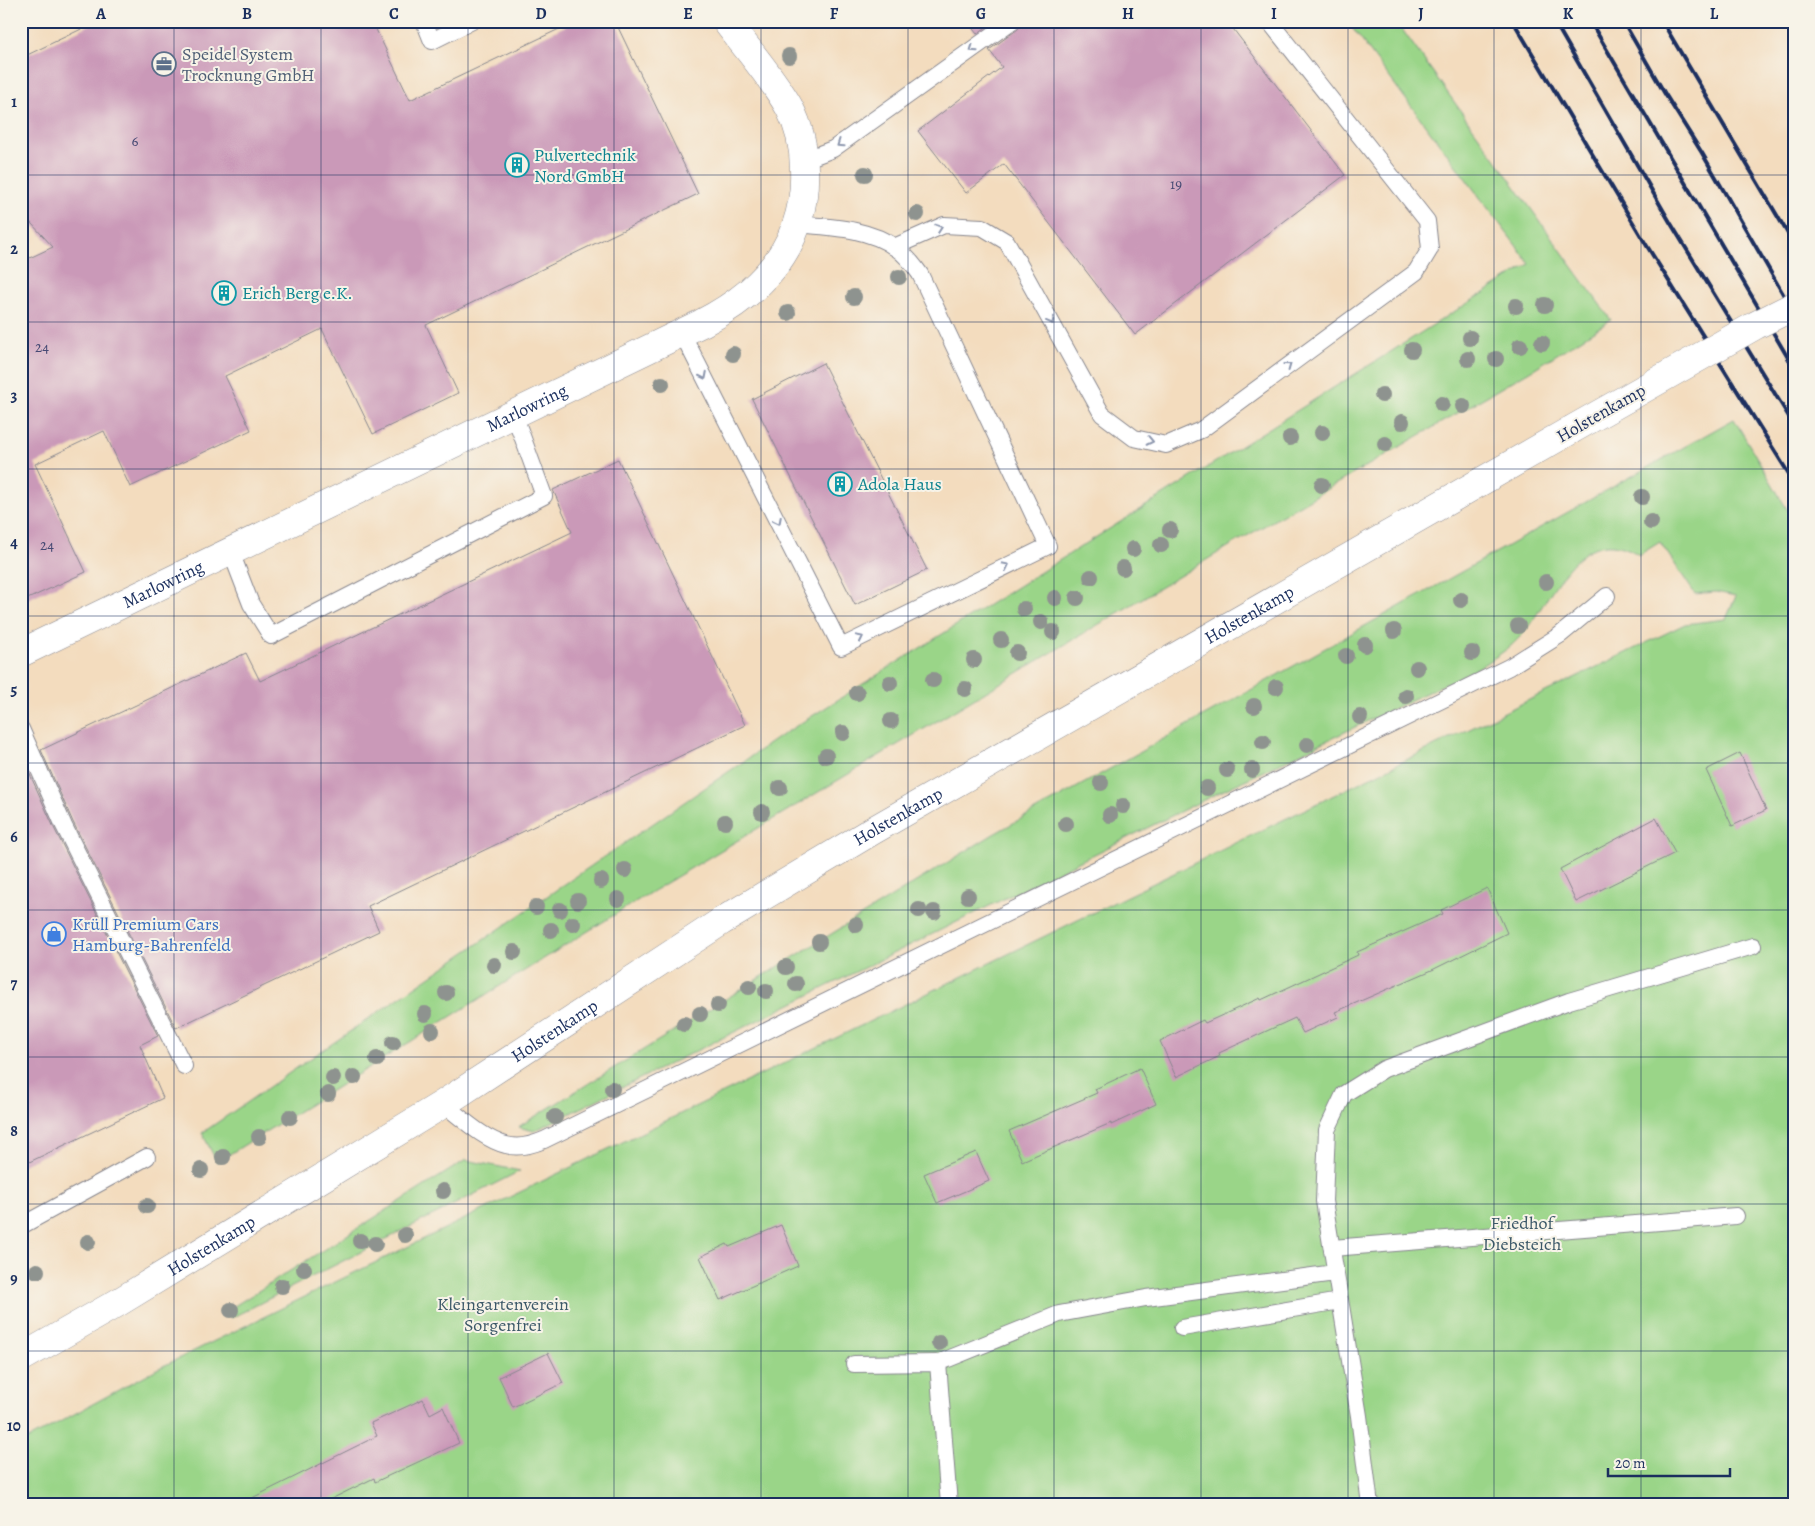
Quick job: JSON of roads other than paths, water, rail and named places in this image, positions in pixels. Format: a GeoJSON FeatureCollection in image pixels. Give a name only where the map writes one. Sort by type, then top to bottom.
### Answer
{"type":"FeatureCollection","features":[{"type":"Feature","properties":{"kind":"main road","name":"Marlowring"},"geometry":{"type":"LineString","coordinates":[[21,653],[682,333],[723,312],[756,287],[783,256],[797,224],[803,195],[804,160],[797,126],[790,108],[726,21]]}},
{"type":"Feature","properties":{"kind":"main road","name":"Holstenkamp"},"geometry":{"type":"LineString","coordinates":[[21,1358],[127,1297],[443,1104],[722,921],[872,831],[1571,430],[1756,325],[1794,306]]}},
{"type":"Feature","properties":{"kind":"lane"},"geometry":{"type":"LineString","coordinates":[[424,21],[432,41],[472,21]]}},
{"type":"Feature","properties":{"kind":"lane"},"geometry":{"type":"LineString","coordinates":[[804,160],[833,149],[1012,21]]}},
{"type":"Feature","properties":{"kind":"lane"},"geometry":{"type":"LineString","coordinates":[[894,246],[944,225],[982,228],[1007,242],[1102,414],[1134,438],[1166,445],[1201,430],[1416,272],[1430,248],[1427,221],[1269,21]]}},
{"type":"Feature","properties":{"kind":"lane"},"geometry":{"type":"LineString","coordinates":[[682,333],[841,647],[1048,546],[920,274],[907,257],[894,246],[866,234],[797,224]]}},
{"type":"Feature","properties":{"kind":"lane"},"geometry":{"type":"LineString","coordinates":[[231,552],[251,604],[271,636],[544,496],[514,414]]}},
{"type":"Feature","properties":{"kind":"lane"},"geometry":{"type":"LineString","coordinates":[[443,1104],[487,1136],[506,1145],[519,1147],[544,1140],[1509,667],[1560,635],[1607,596]]}},
{"type":"Feature","properties":{"kind":"lane"},"geometry":{"type":"LineString","coordinates":[[21,729],[64,826],[184,1066]]}},
{"type":"Feature","properties":{"kind":"lane"},"geometry":{"type":"LineString","coordinates":[[1370,1505],[1359,1416],[1324,1201],[1327,1130],[1344,1094],[1384,1069],[1569,1000],[1753,946]]}},
{"type":"Feature","properties":{"kind":"lane"},"geometry":{"type":"LineString","coordinates":[[21,1226],[146,1157]]}},
{"type":"Feature","properties":{"kind":"lane"},"geometry":{"type":"LineString","coordinates":[[1332,1248],[1736,1216]]}},
{"type":"Feature","properties":{"kind":"lane"},"geometry":{"type":"LineString","coordinates":[[854,1364],[938,1363],[1059,1314],[1146,1298],[1335,1273]]}},
{"type":"Feature","properties":{"kind":"lane"},"geometry":{"type":"LineString","coordinates":[[1182,1328],[1340,1301]]}},
{"type":"Feature","properties":{"kind":"lane"},"geometry":{"type":"LineString","coordinates":[[938,1363],[949,1505]]}},
{"type":"Feature","properties":{"kind":"railway"},"geometry":{"type":"LineString","coordinates":[[1513,21],[1647,246],[1794,482]]}},
{"type":"Feature","properties":{"kind":"railway"},"geometry":{"type":"LineString","coordinates":[[1554,21],[1670,222],[1794,425]]}},
{"type":"Feature","properties":{"kind":"railway"},"geometry":{"type":"LineString","coordinates":[[1590,21],[1794,368]]}},
{"type":"Feature","properties":{"kind":"railway"},"geometry":{"type":"LineString","coordinates":[[1623,21],[1794,313]]}},
{"type":"Feature","properties":{"kind":"railway"},"geometry":{"type":"LineString","coordinates":[[1662,21],[1794,244]]}},
{"type":"Feature","properties":{"kind":"place","name":"Speidel System Trocknung GmbH"},"geometry":{"type":"Point","coordinates":[164,64]}},
{"type":"Feature","properties":{"kind":"place","name":"Pulvertechnik Nord GmbH"},"geometry":{"type":"Point","coordinates":[517,165]}},
{"type":"Feature","properties":{"kind":"place","name":"Erich Berg e.K."},"geometry":{"type":"Point","coordinates":[224,293]}},
{"type":"Feature","properties":{"kind":"place","name":"Adola Haus"},"geometry":{"type":"Point","coordinates":[840,484]}},
{"type":"Feature","properties":{"kind":"place","name":"Krüll Premium Cars Hamburg-Bahrenfeld"},"geometry":{"type":"Point","coordinates":[54,934]}},
{"type":"Feature","properties":{"kind":"park label","name":"Friedhof Diebsteich"},"geometry":{"type":"Point","coordinates":[1522,1233]}},
{"type":"Feature","properties":{"kind":"park label","name":"Kleingartenverein Sorgenfrei"},"geometry":{"type":"Point","coordinates":[503,1314]}}]}
